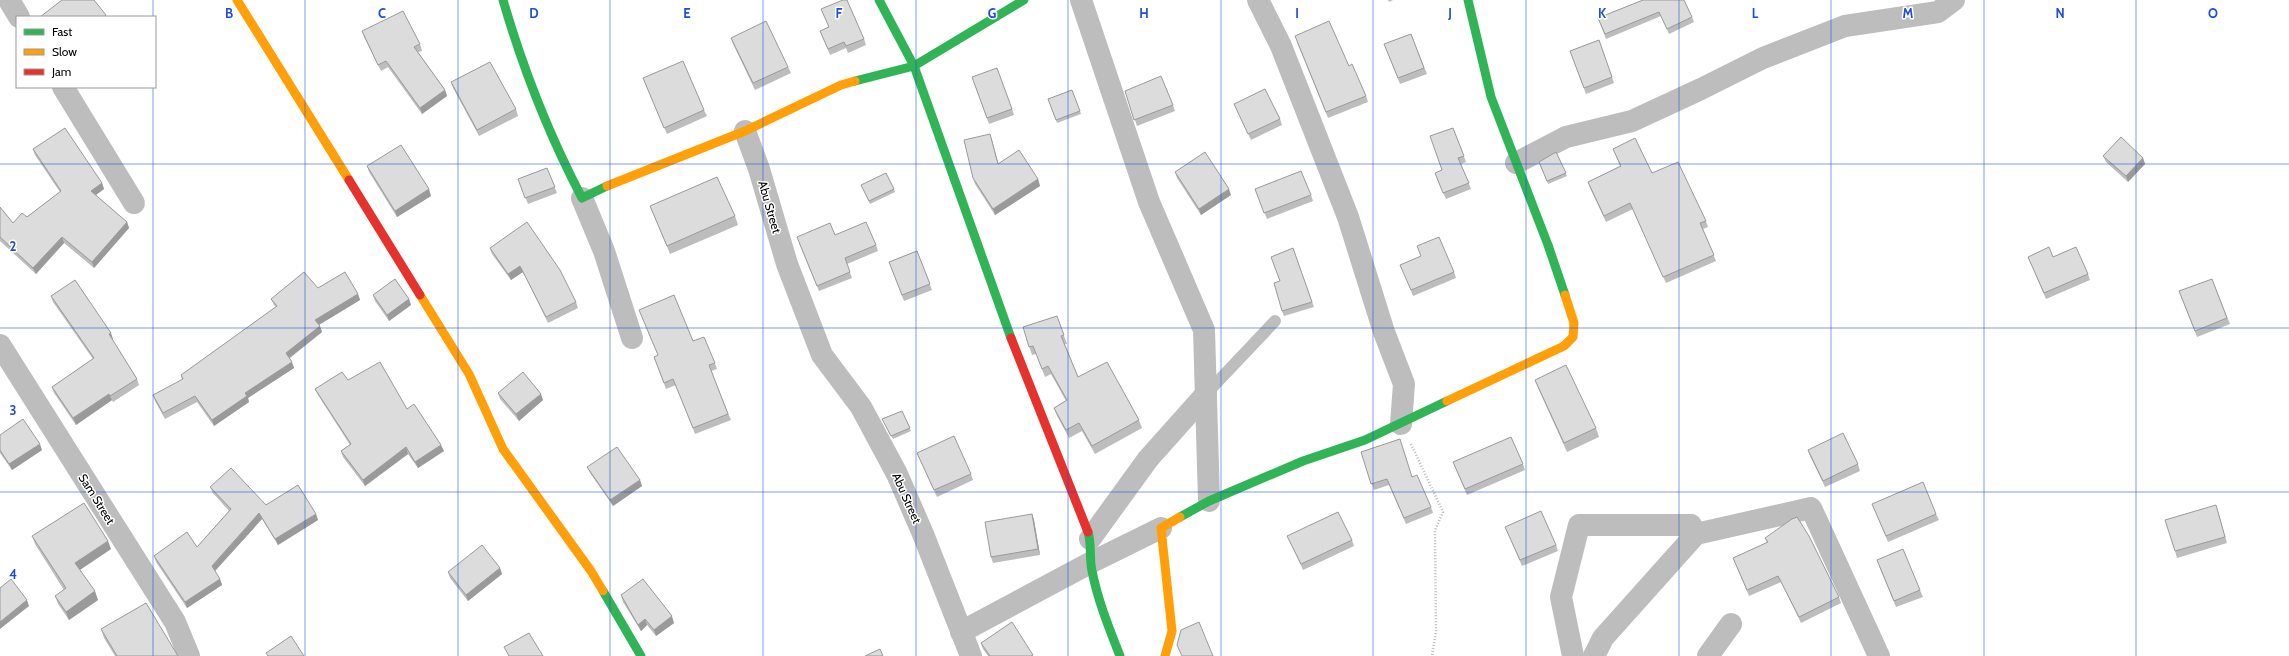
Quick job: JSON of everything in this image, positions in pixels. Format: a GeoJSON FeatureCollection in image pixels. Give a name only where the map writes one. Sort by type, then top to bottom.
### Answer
{"type":"FeatureCollection","features":[{"type":"Feature","properties":{"kind":"street"},"geometry":{"type":"LineString","coordinates":[[9,0],[18,16]]}},
{"type":"Feature","properties":{"kind":"street"},"geometry":{"type":"LineString","coordinates":[[237,0],[469,374],[503,449],[591,571],[641,656]]}},
{"type":"Feature","properties":{"kind":"street"},"geometry":{"type":"LineString","coordinates":[[503,0],[515,42],[549,128],[567,170],[582,198],[604,251],[632,338]]}},
{"type":"Feature","properties":{"kind":"street"},"geometry":{"type":"LineString","coordinates":[[879,0],[914,66],[1008,329],[1083,515],[1090,540],[1090,563],[1097,596],[1120,656]]}},
{"type":"Feature","properties":{"kind":"street"},"geometry":{"type":"LineString","coordinates":[[582,198],[610,184],[637,175],[745,131],[841,85],[914,66],[1024,0]]}},
{"type":"Feature","properties":{"kind":"street"},"geometry":{"type":"LineString","coordinates":[[1081,0],[1149,202],[1204,330],[1209,501]]}},
{"type":"Feature","properties":{"kind":"street"},"geometry":{"type":"LineString","coordinates":[[1258,0],[1281,46],[1348,217],[1384,332],[1404,384],[1401,424]]}},
{"type":"Feature","properties":{"kind":"street"},"geometry":{"type":"LineString","coordinates":[[961,632],[1090,563],[1161,528],[1209,501],[1303,461],[1365,440],[1401,424],[1564,346],[1573,337],[1574,323],[1548,245],[1491,97],[1468,0]]}},
{"type":"Feature","properties":{"kind":"street"},"geometry":{"type":"LineString","coordinates":[[1516,163],[1566,137],[1632,121],[1701,90],[1763,58],[1845,26],[1938,12],[1954,0]]}},
{"type":"Feature","properties":{"kind":"street"},"geometry":{"type":"LineString","coordinates":[[64,88],[134,203]]}},
{"type":"Feature","properties":{"kind":"street","name":"Abu Street"},"geometry":{"type":"LineString","coordinates":[[745,131],[759,169],[787,264],[822,355],[861,407],[897,474],[923,534],[970,656]]}},
{"type":"Feature","properties":{"kind":"street","name":"Sam Street"},"geometry":{"type":"LineString","coordinates":[[0,345],[175,622],[190,656]]}},
{"type":"Feature","properties":{"kind":"street"},"geometry":{"type":"LineString","coordinates":[[1090,540],[1148,459],[1206,394]]}},
{"type":"Feature","properties":{"kind":"street"},"geometry":{"type":"LineString","coordinates":[[1594,656],[1603,638],[1696,534],[1811,508],[1879,656]]}},
{"type":"Feature","properties":{"kind":"street"},"geometry":{"type":"LineString","coordinates":[[1573,656],[1561,597],[1579,525],[1691,525],[1696,534]]}},
{"type":"Feature","properties":{"kind":"street"},"geometry":{"type":"LineString","coordinates":[[1161,528],[1172,631],[1166,656]]}},
{"type":"Feature","properties":{"kind":"street"},"geometry":{"type":"LineString","coordinates":[[1708,656],[1731,624]]}},
{"type":"Feature","properties":{"kind":"lane"},"geometry":{"type":"LineString","coordinates":[[1206,394],[1275,321]]}},
{"type":"Feature","properties":{"kind":"path"},"geometry":{"type":"LineString","coordinates":[[1401,424],[1443,512],[1435,530],[1436,631],[1432,656]]}},
{"type":"Feature","properties":{"kind":"building"},"geometry":{"type":"Polygon","coordinates":[[[62,0],[94,0],[106,15],[105,16],[41,16],[62,0]]]}},
{"type":"Feature","properties":{"kind":"building"},"geometry":{"type":"Polygon","coordinates":[[[843,0],[847,0],[864,39],[846,46],[844,42],[828,49],[820,31],[829,27],[821,9],[843,0]]]}},
{"type":"Feature","properties":{"kind":"building"},"geometry":{"type":"Polygon","coordinates":[[[1643,0],[1684,0],[1692,17],[1667,29],[1659,12],[1605,34],[1598,18],[1643,0]]]}},
{"type":"Feature","properties":{"kind":"building"},"geometry":{"type":"Polygon","coordinates":[[[403,11],[420,44],[414,47],[445,90],[420,108],[386,61],[378,65],[362,31],[403,11]]]}},
{"type":"Feature","properties":{"kind":"building"},"geometry":{"type":"Polygon","coordinates":[[[766,21],[788,67],[753,83],[731,38],[766,21]]]}},
{"type":"Feature","properties":{"kind":"building"},"geometry":{"type":"Polygon","coordinates":[[[1329,21],[1349,66],[1352,64],[1366,96],[1326,112],[1295,36],[1329,21]]]}},
{"type":"Feature","properties":{"kind":"building"},"geometry":{"type":"Polygon","coordinates":[[[1411,34],[1424,68],[1398,78],[1384,44],[1411,34]]]}},
{"type":"Feature","properties":{"kind":"building"},"geometry":{"type":"Polygon","coordinates":[[[1599,40],[1612,77],[1584,88],[1570,51],[1599,40]]]}},
{"type":"Feature","properties":{"kind":"building"},"geometry":{"type":"Polygon","coordinates":[[[683,61],[704,110],[664,128],[643,78],[683,61]]]}},
{"type":"Feature","properties":{"kind":"building"},"geometry":{"type":"Polygon","coordinates":[[[490,62],[516,109],[477,130],[451,82],[490,62]]]}},
{"type":"Feature","properties":{"kind":"building"},"geometry":{"type":"Polygon","coordinates":[[[997,68],[1012,109],[987,118],[972,77],[997,68]]]}},
{"type":"Feature","properties":{"kind":"building"},"geometry":{"type":"Polygon","coordinates":[[[1161,76],[1173,105],[1134,120],[1125,91],[1161,76]]]}},
{"type":"Feature","properties":{"kind":"building"},"geometry":{"type":"Polygon","coordinates":[[[1265,89],[1280,119],[1248,134],[1234,104],[1265,89]]]}},
{"type":"Feature","properties":{"kind":"building"},"geometry":{"type":"Polygon","coordinates":[[[1072,90],[1080,111],[1056,120],[1048,99],[1072,90]]]}},
{"type":"Feature","properties":{"kind":"building"},"geometry":{"type":"Polygon","coordinates":[[[65,128],[102,183],[91,191],[127,222],[92,262],[62,237],[33,268],[0,237],[0,207],[13,223],[22,213],[27,217],[61,191],[33,149],[65,128]]]}},
{"type":"Feature","properties":{"kind":"building"},"geometry":{"type":"Polygon","coordinates":[[[1453,128],[1464,156],[1458,158],[1469,183],[1443,193],[1435,173],[1442,170],[1430,136],[1453,128]]]}},
{"type":"Feature","properties":{"kind":"building"},"geometry":{"type":"Polygon","coordinates":[[[990,134],[998,164],[1019,150],[1038,179],[993,209],[973,178],[964,140],[990,134]]]}},
{"type":"Feature","properties":{"kind":"building"},"geometry":{"type":"Polygon","coordinates":[[[2121,137],[2143,158],[2126,176],[2103,156],[2121,137]]]}},
{"type":"Feature","properties":{"kind":"building"},"geometry":{"type":"Polygon","coordinates":[[[1635,138],[1652,173],[1678,162],[1706,221],[1700,223],[1714,255],[1663,277],[1630,203],[1604,216],[1588,182],[1621,166],[1613,149],[1635,138]]]}},
{"type":"Feature","properties":{"kind":"building"},"geometry":{"type":"Polygon","coordinates":[[[401,145],[429,189],[395,211],[367,166],[401,145]]]}},
{"type":"Feature","properties":{"kind":"building"},"geometry":{"type":"Polygon","coordinates":[[[1205,152],[1229,189],[1199,209],[1175,172],[1205,152]]]}},
{"type":"Feature","properties":{"kind":"building"},"geometry":{"type":"Polygon","coordinates":[[[1556,152],[1566,173],[1547,181],[1539,162],[1556,152]]]}},
{"type":"Feature","properties":{"kind":"building"},"geometry":{"type":"Polygon","coordinates":[[[547,168],[555,187],[525,198],[518,179],[547,168]]]}},
{"type":"Feature","properties":{"kind":"building"},"geometry":{"type":"Polygon","coordinates":[[[1301,171],[1311,195],[1264,213],[1255,189],[1301,171]]]}},
{"type":"Feature","properties":{"kind":"building"},"geometry":{"type":"Polygon","coordinates":[[[886,173],[894,189],[869,201],[861,185],[886,173]]]}},
{"type":"Feature","properties":{"kind":"building"},"geometry":{"type":"Polygon","coordinates":[[[717,177],[735,216],[667,246],[650,206],[717,177]]]}},
{"type":"Feature","properties":{"kind":"building"},"geometry":{"type":"Polygon","coordinates":[[[527,222],[560,270],[576,302],[546,317],[520,266],[508,274],[490,248],[527,222]]]}},
{"type":"Feature","properties":{"kind":"building"},"geometry":{"type":"Polygon","coordinates":[[[866,222],[876,245],[845,258],[850,272],[817,286],[797,237],[830,223],[835,235],[866,222]]]}},
{"type":"Feature","properties":{"kind":"building"},"geometry":{"type":"Polygon","coordinates":[[[1439,237],[1454,272],[1411,290],[1400,265],[1421,256],[1417,246],[1439,237]]]}},
{"type":"Feature","properties":{"kind":"building"},"geometry":{"type":"Polygon","coordinates":[[[2049,247],[2053,257],[2076,247],[2088,274],[2044,293],[2028,257],[2049,247]]]}},
{"type":"Feature","properties":{"kind":"building"},"geometry":{"type":"Polygon","coordinates":[[[1293,248],[1312,302],[1282,311],[1274,283],[1280,281],[1271,257],[1293,248]]]}},
{"type":"Feature","properties":{"kind":"building"},"geometry":{"type":"Polygon","coordinates":[[[917,251],[930,284],[902,295],[889,262],[917,251]]]}},
{"type":"Feature","properties":{"kind":"building"},"geometry":{"type":"Polygon","coordinates":[[[304,272],[318,288],[345,272],[358,294],[315,320],[320,326],[286,353],[292,362],[245,393],[247,396],[212,420],[195,396],[163,413],[153,395],[183,379],[181,375],[277,306],[271,299],[304,272]]]}},
{"type":"Feature","properties":{"kind":"building"},"geometry":{"type":"Polygon","coordinates":[[[395,279],[409,299],[387,315],[373,295],[395,279]]]}},
{"type":"Feature","properties":{"kind":"building"},"geometry":{"type":"Polygon","coordinates":[[[2212,279],[2227,318],[2195,331],[2179,291],[2212,279]]]}},
{"type":"Feature","properties":{"kind":"building"},"geometry":{"type":"Polygon","coordinates":[[[75,280],[111,333],[109,334],[137,379],[110,396],[109,394],[73,418],[52,387],[94,358],[51,296],[75,280]]]}},
{"type":"Feature","properties":{"kind":"building"},"geometry":{"type":"Polygon","coordinates":[[[674,295],[693,341],[704,337],[715,363],[709,365],[728,414],[693,428],[673,379],[664,383],[654,357],[658,355],[639,310],[674,295]]]}},
{"type":"Feature","properties":{"kind":"building"},"geometry":{"type":"Polygon","coordinates":[[[1057,316],[1064,335],[1061,336],[1078,377],[1107,362],[1139,420],[1092,446],[1079,423],[1066,430],[1054,408],[1067,400],[1048,366],[1042,369],[1033,346],[1029,347],[1023,327],[1057,316]]]}},
{"type":"Feature","properties":{"kind":"building"},"geometry":{"type":"Polygon","coordinates":[[[380,362],[407,409],[414,404],[441,445],[415,462],[406,447],[363,480],[341,451],[351,444],[315,389],[342,372],[348,380],[380,362]]]}},
{"type":"Feature","properties":{"kind":"building"},"geometry":{"type":"Polygon","coordinates":[[[1566,365],[1596,428],[1564,443],[1535,380],[1566,365]]]}},
{"type":"Feature","properties":{"kind":"building"},"geometry":{"type":"Polygon","coordinates":[[[523,372],[541,394],[516,414],[498,393],[523,372]]]}},
{"type":"Feature","properties":{"kind":"building"},"geometry":{"type":"Polygon","coordinates":[[[902,411],[910,428],[891,436],[882,419],[902,411]]]}},
{"type":"Feature","properties":{"kind":"building"},"geometry":{"type":"Polygon","coordinates":[[[23,419],[40,444],[9,464],[0,450],[0,435],[23,419]]]}},
{"type":"Feature","properties":{"kind":"building"},"geometry":{"type":"Polygon","coordinates":[[[1843,433],[1858,464],[1823,481],[1808,450],[1843,433]]]}},
{"type":"Feature","properties":{"kind":"building"},"geometry":{"type":"Polygon","coordinates":[[[954,436],[971,474],[934,490],[917,453],[954,436]]]}},
{"type":"Feature","properties":{"kind":"building"},"geometry":{"type":"Polygon","coordinates":[[[1511,437],[1523,464],[1465,489],[1453,462],[1511,437]]]}},
{"type":"Feature","properties":{"kind":"building"},"geometry":{"type":"Polygon","coordinates":[[[1400,439],[1412,477],[1417,475],[1431,507],[1404,518],[1387,479],[1371,484],[1361,452],[1400,439]]]}},
{"type":"Feature","properties":{"kind":"building"},"geometry":{"type":"Polygon","coordinates":[[[617,447],[640,480],[610,500],[587,467],[617,447]]]}},
{"type":"Feature","properties":{"kind":"building"},"geometry":{"type":"Polygon","coordinates":[[[231,468],[266,505],[298,485],[316,514],[275,539],[259,513],[212,566],[220,579],[185,602],[154,556],[187,532],[197,547],[231,509],[210,487],[231,468]]]}},
{"type":"Feature","properties":{"kind":"building"},"geometry":{"type":"Polygon","coordinates":[[[1923,482],[1936,514],[1886,536],[1872,504],[1923,482]]]}},
{"type":"Feature","properties":{"kind":"building"},"geometry":{"type":"Polygon","coordinates":[[[84,503],[108,541],[75,563],[95,591],[66,612],[55,596],[66,588],[32,536],[84,503]]]}},
{"type":"Feature","properties":{"kind":"building"},"geometry":{"type":"Polygon","coordinates":[[[2216,505],[2225,537],[2175,551],[2165,520],[2216,505]]]}},
{"type":"Feature","properties":{"kind":"building"},"geometry":{"type":"Polygon","coordinates":[[[1541,511],[1556,545],[1520,560],[1505,527],[1541,511]]]}},
{"type":"Feature","properties":{"kind":"building"},"geometry":{"type":"Polygon","coordinates":[[[1338,512],[1352,540],[1301,564],[1287,536],[1338,512]]]}},
{"type":"Feature","properties":{"kind":"building"},"geometry":{"type":"Polygon","coordinates":[[[1032,514],[1038,549],[991,557],[985,522],[1032,514]]]}},
{"type":"Feature","properties":{"kind":"building"},"geometry":{"type":"Polygon","coordinates":[[[1797,517],[1809,536],[1839,597],[1799,617],[1778,576],[1747,590],[1733,558],[1768,542],[1765,538],[1797,517]]]}},
{"type":"Feature","properties":{"kind":"building"},"geometry":{"type":"Polygon","coordinates":[[[482,545],[500,568],[466,595],[448,572],[482,545]]]}},
{"type":"Feature","properties":{"kind":"building"},"geometry":{"type":"Polygon","coordinates":[[[1903,549],[1920,590],[1894,601],[1877,560],[1903,549]]]}},
{"type":"Feature","properties":{"kind":"building"},"geometry":{"type":"Polygon","coordinates":[[[11,579],[27,600],[0,622],[0,588],[11,579]]]}},
{"type":"Feature","properties":{"kind":"building"},"geometry":{"type":"Polygon","coordinates":[[[643,579],[672,616],[654,630],[645,619],[638,625],[621,595],[643,579]]]}},
{"type":"Feature","properties":{"kind":"building"},"geometry":{"type":"Polygon","coordinates":[[[146,603],[178,656],[117,656],[101,629],[146,603]]]}},
{"type":"Feature","properties":{"kind":"building"},"geometry":{"type":"Polygon","coordinates":[[[1012,622],[1033,655],[990,656],[981,643],[1012,622]]]}},
{"type":"Feature","properties":{"kind":"building"},"geometry":{"type":"Polygon","coordinates":[[[1199,622],[1213,656],[1182,656],[1177,645],[1181,630],[1199,622]]]}},
{"type":"Feature","properties":{"kind":"building"},"geometry":{"type":"Polygon","coordinates":[[[529,633],[543,656],[509,656],[504,647],[529,633]]]}},
{"type":"Feature","properties":{"kind":"building"},"geometry":{"type":"Polygon","coordinates":[[[291,636],[304,656],[268,656],[266,653],[291,636]]]}},
{"type":"Feature","properties":{"kind":"building"},"geometry":{"type":"Polygon","coordinates":[[[880,649],[883,656],[865,656],[880,649]]]}},
{"type":"Feature","properties":{"kind":"traffic: fast"},"geometry":{"type":"LineString","coordinates":[[503,0],[528,76],[548,126],[582,198],[607,186]]}},
{"type":"Feature","properties":{"kind":"traffic: fast"},"geometry":{"type":"LineString","coordinates":[[879,0],[914,66],[1011,338]]}},
{"type":"Feature","properties":{"kind":"traffic: fast"},"geometry":{"type":"LineString","coordinates":[[855,81],[914,66],[1024,0]]}},
{"type":"Feature","properties":{"kind":"traffic: fast"},"geometry":{"type":"LineString","coordinates":[[1468,0],[1491,97],[1548,245],[1565,295]]}},
{"type":"Feature","properties":{"kind":"traffic: fast"},"geometry":{"type":"LineString","coordinates":[[1180,517],[1209,501],[1303,461],[1365,440],[1447,401]]}},
{"type":"Feature","properties":{"kind":"traffic: fast"},"geometry":{"type":"LineString","coordinates":[[1088,532],[1094,582],[1120,656]]}},
{"type":"Feature","properties":{"kind":"traffic: fast"},"geometry":{"type":"LineString","coordinates":[[603,591],[641,656]]}},
{"type":"Feature","properties":{"kind":"traffic: slow"},"geometry":{"type":"LineString","coordinates":[[237,0],[349,180]]}},
{"type":"Feature","properties":{"kind":"traffic: slow"},"geometry":{"type":"LineString","coordinates":[[607,186],[745,131],[841,85],[855,81]]}},
{"type":"Feature","properties":{"kind":"traffic: slow"},"geometry":{"type":"LineString","coordinates":[[420,295],[469,374],[503,449],[591,571],[603,591]]}},
{"type":"Feature","properties":{"kind":"traffic: slow"},"geometry":{"type":"LineString","coordinates":[[1447,401],[1564,346],[1573,337],[1574,323],[1565,295]]}},
{"type":"Feature","properties":{"kind":"traffic: slow"},"geometry":{"type":"LineString","coordinates":[[1165,656],[1172,631],[1161,528],[1180,517]]}},
{"type":"Feature","properties":{"kind":"traffic: jam"},"geometry":{"type":"LineString","coordinates":[[349,180],[420,295]]}},
{"type":"Feature","properties":{"kind":"traffic: jam"},"geometry":{"type":"LineString","coordinates":[[1011,338],[1088,532]]}}]}
